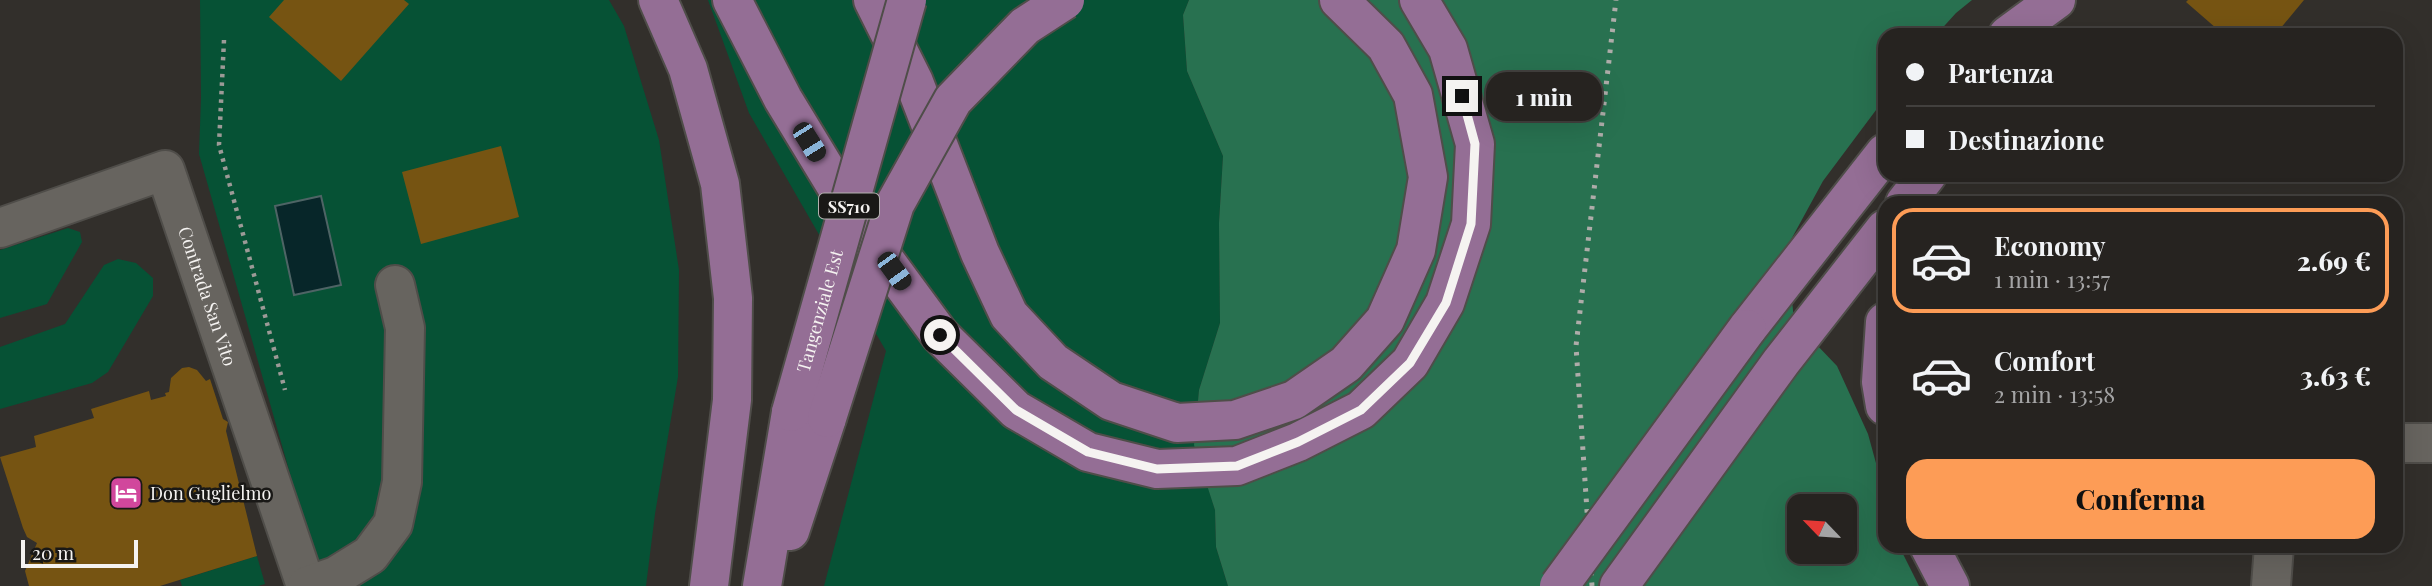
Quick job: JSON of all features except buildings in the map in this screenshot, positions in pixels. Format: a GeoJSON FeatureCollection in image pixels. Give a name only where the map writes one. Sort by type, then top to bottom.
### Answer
{"type":"FeatureCollection","features":[{"type":"Feature","properties":{"kind":"main road"},"geometry":{"type":"LineString","coordinates":[[658,0],[688,69],[720,184],[733,298],[732,400],[709,586]]}},
{"type":"Feature","properties":{"kind":"main road"},"geometry":{"type":"LineString","coordinates":[[732,0],[783,99],[862,229],[940,335],[1016,410],[1088,452],[1157,469],[1237,466],[1298,442],[1361,410],[1410,363],[1446,303],[1471,224],[1475,144],[1448,49],[1419,0]]}},
{"type":"Feature","properties":{"kind":"main road"},"geometry":{"type":"LineString","coordinates":[[873,0],[914,82],[980,253],[1009,315],[1053,362],[1111,401],[1177,423],[1236,420],[1294,400],[1346,365],[1385,320],[1416,250],[1428,177],[1413,94],[1386,46],[1339,0]]}},
{"type":"Feature","properties":{"kind":"main road","name":"Tangenziale Est"},"geometry":{"type":"LineString","coordinates":[[762,586],[809,415],[907,0]]}},
{"type":"Feature","properties":{"kind":"main road"},"geometry":{"type":"LineString","coordinates":[[772,586],[809,415],[895,204],[953,100],[1025,26],[1065,0]]}},
{"type":"Feature","properties":{"kind":"main road"},"geometry":{"type":"LineString","coordinates":[[2018,28],[2056,0]]}},
{"type":"Feature","properties":{"kind":"main road"},"geometry":{"type":"LineString","coordinates":[[2044,28],[2066,0]]}},
{"type":"Feature","properties":{"kind":"main road"},"geometry":{"type":"LineString","coordinates":[[1559,586],[1747,329],[1878,162]]}},
{"type":"Feature","properties":{"kind":"main road"},"geometry":{"type":"LineString","coordinates":[[1910,196],[1922,182]]}},
{"type":"Feature","properties":{"kind":"main road"},"geometry":{"type":"LineString","coordinates":[[1619,586],[1782,362],[1878,238]]}},
{"type":"Feature","properties":{"kind":"main road"},"geometry":{"type":"LineString","coordinates":[[1933,553],[1950,586]]}},
{"type":"Feature","properties":{"kind":"street","name":"Contrada San Vito"},"geometry":{"type":"LineString","coordinates":[[0,228],[165,170],[307,586]]}},
{"type":"Feature","properties":{"kind":"street"},"geometry":{"type":"LineString","coordinates":[[307,586],[336,576],[370,555],[393,524],[402,482],[405,328],[395,285]]}},
{"type":"Feature","properties":{"kind":"street"},"geometry":{"type":"LineString","coordinates":[[2403,443],[2432,443]]}},
{"type":"Feature","properties":{"kind":"street"},"geometry":{"type":"LineString","coordinates":[[2271,586],[2273,553]]}},
{"type":"Feature","properties":{"kind":"path"},"geometry":{"type":"LineString","coordinates":[[224,40],[219,145],[288,402]]}},
{"type":"Feature","properties":{"kind":"green space"},"geometry":{"type":"Polygon","coordinates":[[[200,0],[609,0],[624,26],[659,140],[679,270],[678,377],[646,586],[322,586],[199,154],[200,0]]]}},
{"type":"Feature","properties":{"kind":"green space"},"geometry":{"type":"Polygon","coordinates":[[[708,0],[1189,0],[1183,15],[1187,71],[1223,156],[1219,223],[1220,323],[1199,390],[1195,445],[1215,510],[1216,547],[1228,586],[824,586],[886,351],[749,113],[708,0]]]}},
{"type":"Feature","properties":{"kind":"green space"},"geometry":{"type":"Polygon","coordinates":[[[1189,0],[1972,0],[1942,28],[1878,28],[1878,107],[1823,181],[1787,247],[1794,321],[1837,366],[1868,434],[1878,470],[1878,553],[1902,553],[1919,586],[1228,586],[1216,547],[1215,510],[1194,445],[1199,390],[1220,323],[1219,223],[1223,156],[1187,71],[1183,15],[1189,0]]]}},
{"type":"Feature","properties":{"kind":"green space"},"geometry":{"type":"Polygon","coordinates":[[[68,228],[80,232],[82,242],[47,304],[0,318],[0,250],[68,228]]]}},
{"type":"Feature","properties":{"kind":"green space"},"geometry":{"type":"Polygon","coordinates":[[[118,259],[136,263],[153,278],[153,296],[108,372],[92,383],[0,409],[0,347],[65,324],[104,265],[118,259]]]}},
{"type":"Feature","properties":{"kind":"green space"},"geometry":{"type":"Polygon","coordinates":[[[257,556],[265,584],[182,586],[180,580],[257,556]]]}},
{"type":"Feature","properties":{"kind":"water"},"geometry":{"type":"Polygon","coordinates":[[[321,196],[341,285],[294,295],[275,206],[321,196]]]}},
{"type":"Feature","properties":{"kind":"railway"},"geometry":{"type":"LineString","coordinates":[[1592,586],[1576,346],[1616,0]]}},
{"type":"Feature","properties":{"kind":"place","name":"Don Guglielmo"},"geometry":{"type":"Point","coordinates":[126,493]}},
{"type":"Feature","properties":{"kind":"route"},"geometry":{"type":"LineString","coordinates":[[940,335],[1016,410],[1088,452],[1157,469],[1237,466],[1298,442],[1361,410],[1410,363],[1446,303],[1471,224],[1475,144],[1462,96]]}}]}
